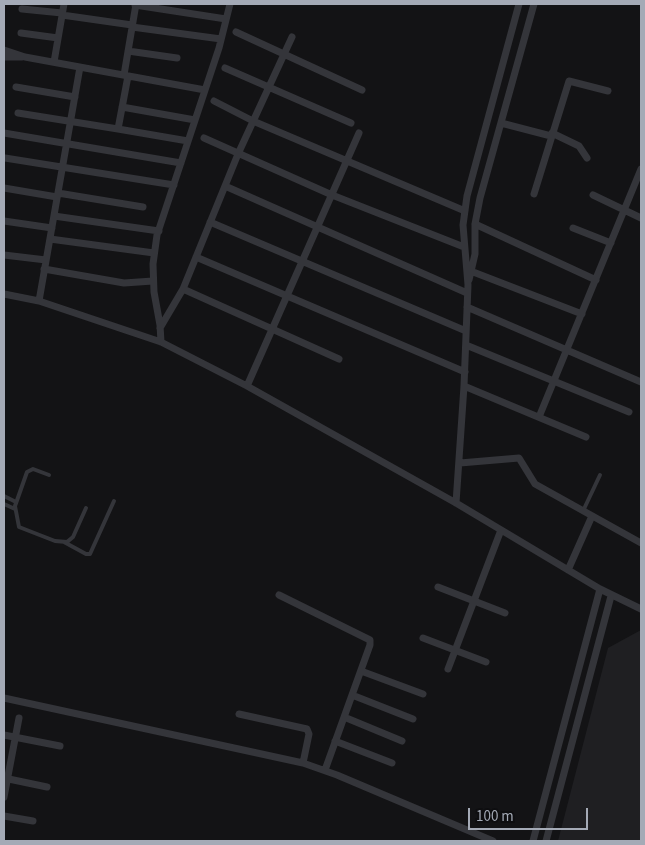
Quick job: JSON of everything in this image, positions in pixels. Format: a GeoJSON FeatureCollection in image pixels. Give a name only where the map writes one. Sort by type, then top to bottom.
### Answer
{"type":"FeatureCollection","features":[{"type":"Feature","properties":{"kind":"street"},"geometry":{"type":"LineString","coordinates":[[54,62],[64,4]]}},
{"type":"Feature","properties":{"kind":"street"},"geometry":{"type":"LineString","coordinates":[[118,129],[135,4],[226,19]]}},
{"type":"Feature","properties":{"kind":"street"},"geometry":{"type":"LineString","coordinates":[[161,342],[153,281],[154,253],[159,231],[221,39],[230,4]]}},
{"type":"Feature","properties":{"kind":"street"},"geometry":{"type":"LineString","coordinates":[[456,503],[466,345],[468,270],[464,247],[465,211],[467,196],[519,4]]}},
{"type":"Feature","properties":{"kind":"street"},"geometry":{"type":"LineString","coordinates":[[468,270],[475,254],[476,224],[501,123],[534,4]]}},
{"type":"Feature","properties":{"kind":"street"},"geometry":{"type":"LineString","coordinates":[[22,9],[221,39]]}},
{"type":"Feature","properties":{"kind":"street"},"geometry":{"type":"LineString","coordinates":[[236,32],[362,90]]}},
{"type":"Feature","properties":{"kind":"street"},"geometry":{"type":"LineString","coordinates":[[22,33],[58,38]]}},
{"type":"Feature","properties":{"kind":"street"},"geometry":{"type":"LineString","coordinates":[[160,328],[183,289],[238,154],[292,37]]}},
{"type":"Feature","properties":{"kind":"street"},"geometry":{"type":"LineString","coordinates":[[4,50],[25,57],[205,90]]}},
{"type":"Feature","properties":{"kind":"street"},"geometry":{"type":"LineString","coordinates":[[128,51],[177,58]]}},
{"type":"Feature","properties":{"kind":"street"},"geometry":{"type":"LineString","coordinates":[[4,57],[25,57]]}},
{"type":"Feature","properties":{"kind":"street"},"geometry":{"type":"LineString","coordinates":[[39,301],[80,67]]}},
{"type":"Feature","properties":{"kind":"street"},"geometry":{"type":"LineString","coordinates":[[225,68],[351,123]]}},
{"type":"Feature","properties":{"kind":"street"},"geometry":{"type":"LineString","coordinates":[[534,194],[569,81],[608,91]]}},
{"type":"Feature","properties":{"kind":"street"},"geometry":{"type":"LineString","coordinates":[[16,87],[75,97]]}},
{"type":"Feature","properties":{"kind":"street"},"geometry":{"type":"LineString","coordinates":[[214,101],[253,121],[465,211]]}},
{"type":"Feature","properties":{"kind":"street"},"geometry":{"type":"LineString","coordinates":[[122,107],[195,120]]}},
{"type":"Feature","properties":{"kind":"street"},"geometry":{"type":"LineString","coordinates":[[18,113],[71,120],[188,141]]}},
{"type":"Feature","properties":{"kind":"street"},"geometry":{"type":"LineString","coordinates":[[501,123],[551,135],[579,146],[587,158]]}},
{"type":"Feature","properties":{"kind":"street"},"geometry":{"type":"LineString","coordinates":[[4,133],[181,163]]}},
{"type":"Feature","properties":{"kind":"street"},"geometry":{"type":"LineString","coordinates":[[247,386],[359,133]]}},
{"type":"Feature","properties":{"kind":"street"},"geometry":{"type":"LineString","coordinates":[[204,138],[332,195],[464,247]]}},
{"type":"Feature","properties":{"kind":"street"},"geometry":{"type":"LineString","coordinates":[[5,158],[174,184]]}},
{"type":"Feature","properties":{"kind":"street"},"geometry":{"type":"LineString","coordinates":[[539,417],[641,169]]}},
{"type":"Feature","properties":{"kind":"street"},"geometry":{"type":"LineString","coordinates":[[225,186],[317,228],[467,289]]}},
{"type":"Feature","properties":{"kind":"street"},"geometry":{"type":"LineString","coordinates":[[4,188],[143,207]]}},
{"type":"Feature","properties":{"kind":"street"},"geometry":{"type":"LineString","coordinates":[[593,195],[641,218]]}},
{"type":"Feature","properties":{"kind":"street"},"geometry":{"type":"LineString","coordinates":[[54,216],[159,231]]}},
{"type":"Feature","properties":{"kind":"street"},"geometry":{"type":"LineString","coordinates":[[4,220],[52,228]]}},
{"type":"Feature","properties":{"kind":"street"},"geometry":{"type":"LineString","coordinates":[[210,222],[466,331]]}},
{"type":"Feature","properties":{"kind":"street"},"geometry":{"type":"LineString","coordinates":[[476,224],[596,280]]}},
{"type":"Feature","properties":{"kind":"street"},"geometry":{"type":"LineString","coordinates":[[573,228],[611,243]]}},
{"type":"Feature","properties":{"kind":"street"},"geometry":{"type":"LineString","coordinates":[[50,239],[154,253]]}},
{"type":"Feature","properties":{"kind":"street"},"geometry":{"type":"LineString","coordinates":[[4,255],[46,260]]}},
{"type":"Feature","properties":{"kind":"street"},"geometry":{"type":"LineString","coordinates":[[196,257],[465,372]]}},
{"type":"Feature","properties":{"kind":"street"},"geometry":{"type":"LineString","coordinates":[[44,269],[124,283],[153,281]]}},
{"type":"Feature","properties":{"kind":"street"},"geometry":{"type":"LineString","coordinates":[[468,270],[582,314]]}},
{"type":"Feature","properties":{"kind":"street"},"geometry":{"type":"LineString","coordinates":[[183,289],[339,359]]}},
{"type":"Feature","properties":{"kind":"street"},"geometry":{"type":"LineString","coordinates":[[4,294],[39,301],[161,342],[247,386],[456,503],[611,596],[641,609]]}},
{"type":"Feature","properties":{"kind":"street"},"geometry":{"type":"LineString","coordinates":[[467,307],[641,382]]}},
{"type":"Feature","properties":{"kind":"street"},"geometry":{"type":"LineString","coordinates":[[466,345],[553,383],[629,412]]}},
{"type":"Feature","properties":{"kind":"street"},"geometry":{"type":"LineString","coordinates":[[464,386],[586,437]]}},
{"type":"Feature","properties":{"kind":"street"},"geometry":{"type":"LineString","coordinates":[[460,463],[519,458],[535,484],[641,543]]}},
{"type":"Feature","properties":{"kind":"street"},"geometry":{"type":"LineString","coordinates":[[568,570],[592,516]]}},
{"type":"Feature","properties":{"kind":"street"},"geometry":{"type":"LineString","coordinates":[[448,669],[501,530]]}},
{"type":"Feature","properties":{"kind":"street"},"geometry":{"type":"LineString","coordinates":[[438,587],[506,613]]}},
{"type":"Feature","properties":{"kind":"street"},"geometry":{"type":"LineString","coordinates":[[533,841],[600,589]]}},
{"type":"Feature","properties":{"kind":"street"},"geometry":{"type":"LineString","coordinates":[[279,595],[370,640],[361,671],[324,770]]}},
{"type":"Feature","properties":{"kind":"street"},"geometry":{"type":"LineString","coordinates":[[546,841],[611,596]]}},
{"type":"Feature","properties":{"kind":"street"},"geometry":{"type":"LineString","coordinates":[[423,638],[486,662]]}},
{"type":"Feature","properties":{"kind":"street"},"geometry":{"type":"LineString","coordinates":[[361,671],[423,694]]}},
{"type":"Feature","properties":{"kind":"street"},"geometry":{"type":"LineString","coordinates":[[352,695],[414,719]]}},
{"type":"Feature","properties":{"kind":"street"},"geometry":{"type":"LineString","coordinates":[[4,698],[303,763],[493,841]]}},
{"type":"Feature","properties":{"kind":"street"},"geometry":{"type":"LineString","coordinates":[[238,714],[307,730],[309,734],[303,763]]}},
{"type":"Feature","properties":{"kind":"street"},"geometry":{"type":"LineString","coordinates":[[344,717],[402,741]]}},
{"type":"Feature","properties":{"kind":"street"},"geometry":{"type":"LineString","coordinates":[[4,797],[5,779],[19,718]]}},
{"type":"Feature","properties":{"kind":"street"},"geometry":{"type":"LineString","coordinates":[[4,735],[60,746]]}},
{"type":"Feature","properties":{"kind":"street"},"geometry":{"type":"LineString","coordinates":[[336,741],[392,763]]}},
{"type":"Feature","properties":{"kind":"street"},"geometry":{"type":"LineString","coordinates":[[5,779],[47,787]]}},
{"type":"Feature","properties":{"kind":"street"},"geometry":{"type":"LineString","coordinates":[[4,816],[33,820]]}},
{"type":"Feature","properties":{"kind":"lane"},"geometry":{"type":"LineString","coordinates":[[49,475],[28,470],[16,502],[15,509],[19,527],[55,542],[64,542],[86,554],[90,554],[114,501]]}},
{"type":"Feature","properties":{"kind":"lane"},"geometry":{"type":"LineString","coordinates":[[583,511],[600,475]]}},
{"type":"Feature","properties":{"kind":"lane"},"geometry":{"type":"LineString","coordinates":[[4,496],[16,502]]}},
{"type":"Feature","properties":{"kind":"lane"},"geometry":{"type":"LineString","coordinates":[[4,504],[15,509]]}},
{"type":"Feature","properties":{"kind":"lane"},"geometry":{"type":"LineString","coordinates":[[64,542],[72,537],[86,508]]}},
{"type":"Feature","properties":{"kind":"shaded area"},"geometry":{"type":"Polygon","coordinates":[[[641,630],[641,841],[558,841],[608,648],[641,630]]]}}]}
